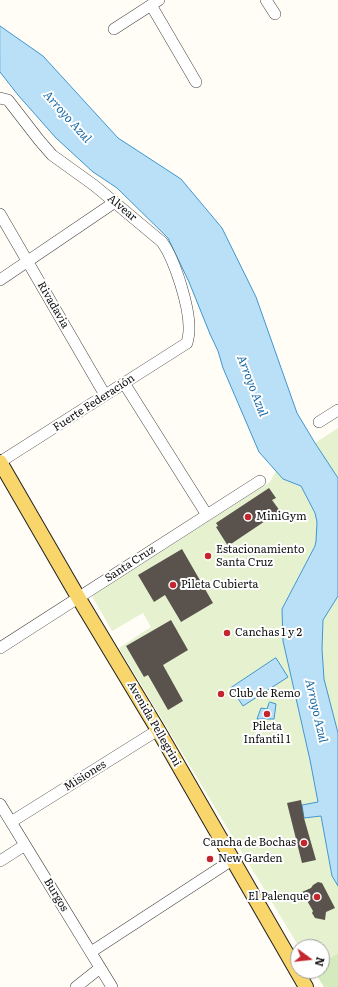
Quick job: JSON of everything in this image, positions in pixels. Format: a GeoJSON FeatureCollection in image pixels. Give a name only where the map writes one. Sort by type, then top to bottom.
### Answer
{"type":"FeatureCollection","features":[{"type":"Feature","properties":{"kind":"main road","name":"Avenida Pellegrini"},"geometry":{"type":"LineString","coordinates":[[0,462],[78,597],[158,730],[306,987]]}},
{"type":"Feature","properties":{"kind":"street"},"geometry":{"type":"LineString","coordinates":[[266,0],[275,14]]}},
{"type":"Feature","properties":{"kind":"street"},"geometry":{"type":"LineString","coordinates":[[114,29],[155,2],[196,82]]}},
{"type":"Feature","properties":{"kind":"street","name":"Alvear"},"geometry":{"type":"LineString","coordinates":[[4,99],[52,155],[95,186],[162,242],[168,251],[182,291],[190,332],[187,343]]}},
{"type":"Feature","properties":{"kind":"street"},"geometry":{"type":"LineString","coordinates":[[0,280],[114,202]]}},
{"type":"Feature","properties":{"kind":"street","name":"Rivadavia"},"geometry":{"type":"LineString","coordinates":[[0,214],[105,395]]}},
{"type":"Feature","properties":{"kind":"street","name":"Fuerte Federación"},"geometry":{"type":"LineString","coordinates":[[0,462],[187,343]]}},
{"type":"Feature","properties":{"kind":"street"},"geometry":{"type":"LineString","coordinates":[[124,383],[207,515]]}},
{"type":"Feature","properties":{"kind":"street"},"geometry":{"type":"LineString","coordinates":[[319,422],[338,410]]}},
{"type":"Feature","properties":{"kind":"street","name":"Santa Cruz"},"geometry":{"type":"LineString","coordinates":[[0,648],[260,481]]}},
{"type":"Feature","properties":{"kind":"street","name":"Misiones"},"geometry":{"type":"LineString","coordinates":[[11,822],[158,730]]}},
{"type":"Feature","properties":{"kind":"street","name":"Burgos"},"geometry":{"type":"LineString","coordinates":[[0,804],[112,987]]}},
{"type":"Feature","properties":{"kind":"street"},"geometry":{"type":"LineString","coordinates":[[0,860],[25,845]]}},
{"type":"Feature","properties":{"kind":"street"},"geometry":{"type":"LineString","coordinates":[[91,952],[232,860]]}},
{"type":"Feature","properties":{"kind":"street"},"geometry":{"type":"LineString","coordinates":[[76,987],[100,968]]}},
{"type":"Feature","properties":{"kind":"green space"},"geometry":{"type":"Polygon","coordinates":[[[338,428],[338,478],[315,443],[338,428]]]}},
{"type":"Feature","properties":{"kind":"green space","name":"Club de Remo"},"geometry":{"type":"Polygon","coordinates":[[[276,471],[283,479],[301,486],[315,513],[317,522],[315,546],[282,609],[283,641],[310,760],[332,876],[338,886],[338,953],[330,958],[330,939],[294,939],[119,648],[151,627],[143,613],[112,631],[92,596],[270,482],[276,471]]]}},
{"type":"Feature","properties":{"kind":"green space","name":"Club de Remo"},"geometry":{"type":"Polygon","coordinates":[[[338,596],[338,733],[324,679],[322,649],[323,620],[338,596]]]}},
{"type":"Feature","properties":{"kind":"green space"},"geometry":{"type":"Polygon","coordinates":[[[338,953],[338,987],[324,987],[319,979],[330,979],[330,958],[338,953]]]}},
{"type":"Feature","properties":{"kind":"water","name":"Arroyo Azul"},"geometry":{"type":"Polygon","coordinates":[[[0,26],[43,56],[118,138],[181,179],[222,228],[256,297],[297,413],[338,478],[338,596],[323,620],[322,649],[324,679],[338,733],[338,886],[332,876],[321,816],[304,818],[302,805],[318,802],[283,641],[282,609],[315,546],[317,522],[315,513],[301,486],[283,479],[259,452],[223,368],[218,351],[189,282],[168,238],[117,188],[93,172],[56,138],[18,95],[0,72],[0,26]]]}},
{"type":"Feature","properties":{"kind":"water"},"geometry":{"type":"Polygon","coordinates":[[[276,658],[288,677],[243,706],[231,688],[276,658]]]}},
{"type":"Feature","properties":{"kind":"water","name":"Pileta Infantil 1"},"geometry":{"type":"Polygon","coordinates":[[[270,702],[276,704],[274,719],[257,719],[261,708],[267,709],[270,702]]]}},
{"type":"Feature","properties":{"kind":"building","name":"MiniGym"},"geometry":{"type":"Polygon","coordinates":[[[269,488],[276,498],[272,500],[280,511],[228,546],[216,527],[218,526],[216,523],[269,488]]]}},
{"type":"Feature","properties":{"kind":"building","name":"Pileta Cubierta"},"geometry":{"type":"Polygon","coordinates":[[[182,549],[213,603],[181,622],[165,595],[154,602],[138,575],[182,549]]]}},
{"type":"Feature","properties":{"kind":"building"},"geometry":{"type":"Polygon","coordinates":[[[171,620],[188,650],[163,665],[183,701],[168,710],[148,675],[144,677],[126,646],[171,620]]]}},
{"type":"Feature","properties":{"kind":"building","name":"Cancha de Bochas"},"geometry":{"type":"Polygon","coordinates":[[[301,800],[304,818],[316,860],[302,863],[287,803],[301,800]]]}},
{"type":"Feature","properties":{"kind":"building","name":"El Palenque"},"geometry":{"type":"Polygon","coordinates":[[[318,882],[322,883],[335,908],[326,912],[325,920],[315,918],[312,913],[313,911],[302,892],[311,888],[318,882]]]}},
{"type":"Feature","properties":{"kind":"place","name":"MiniGym"},"geometry":{"type":"Point","coordinates":[248,517]}},
{"type":"Feature","properties":{"kind":"place","name":"Estacionamiento Santa Cruz"},"geometry":{"type":"Point","coordinates":[208,556]}},
{"type":"Feature","properties":{"kind":"place","name":"Pileta Cubierta"},"geometry":{"type":"Point","coordinates":[173,585]}},
{"type":"Feature","properties":{"kind":"place","name":"Canchas 1 y 2"},"geometry":{"type":"Point","coordinates":[227,633]}},
{"type":"Feature","properties":{"kind":"place","name":"Club de Remo"},"geometry":{"type":"Point","coordinates":[221,694]}},
{"type":"Feature","properties":{"kind":"place","name":"Pileta Infantil 1"},"geometry":{"type":"Point","coordinates":[267,714]}},
{"type":"Feature","properties":{"kind":"place","name":"Cancha de Bochas"},"geometry":{"type":"Point","coordinates":[304,843]}},
{"type":"Feature","properties":{"kind":"place","name":"New Garden"},"geometry":{"type":"Point","coordinates":[210,859]}},
{"type":"Feature","properties":{"kind":"place","name":"El Palenque"},"geometry":{"type":"Point","coordinates":[317,897]}}]}
